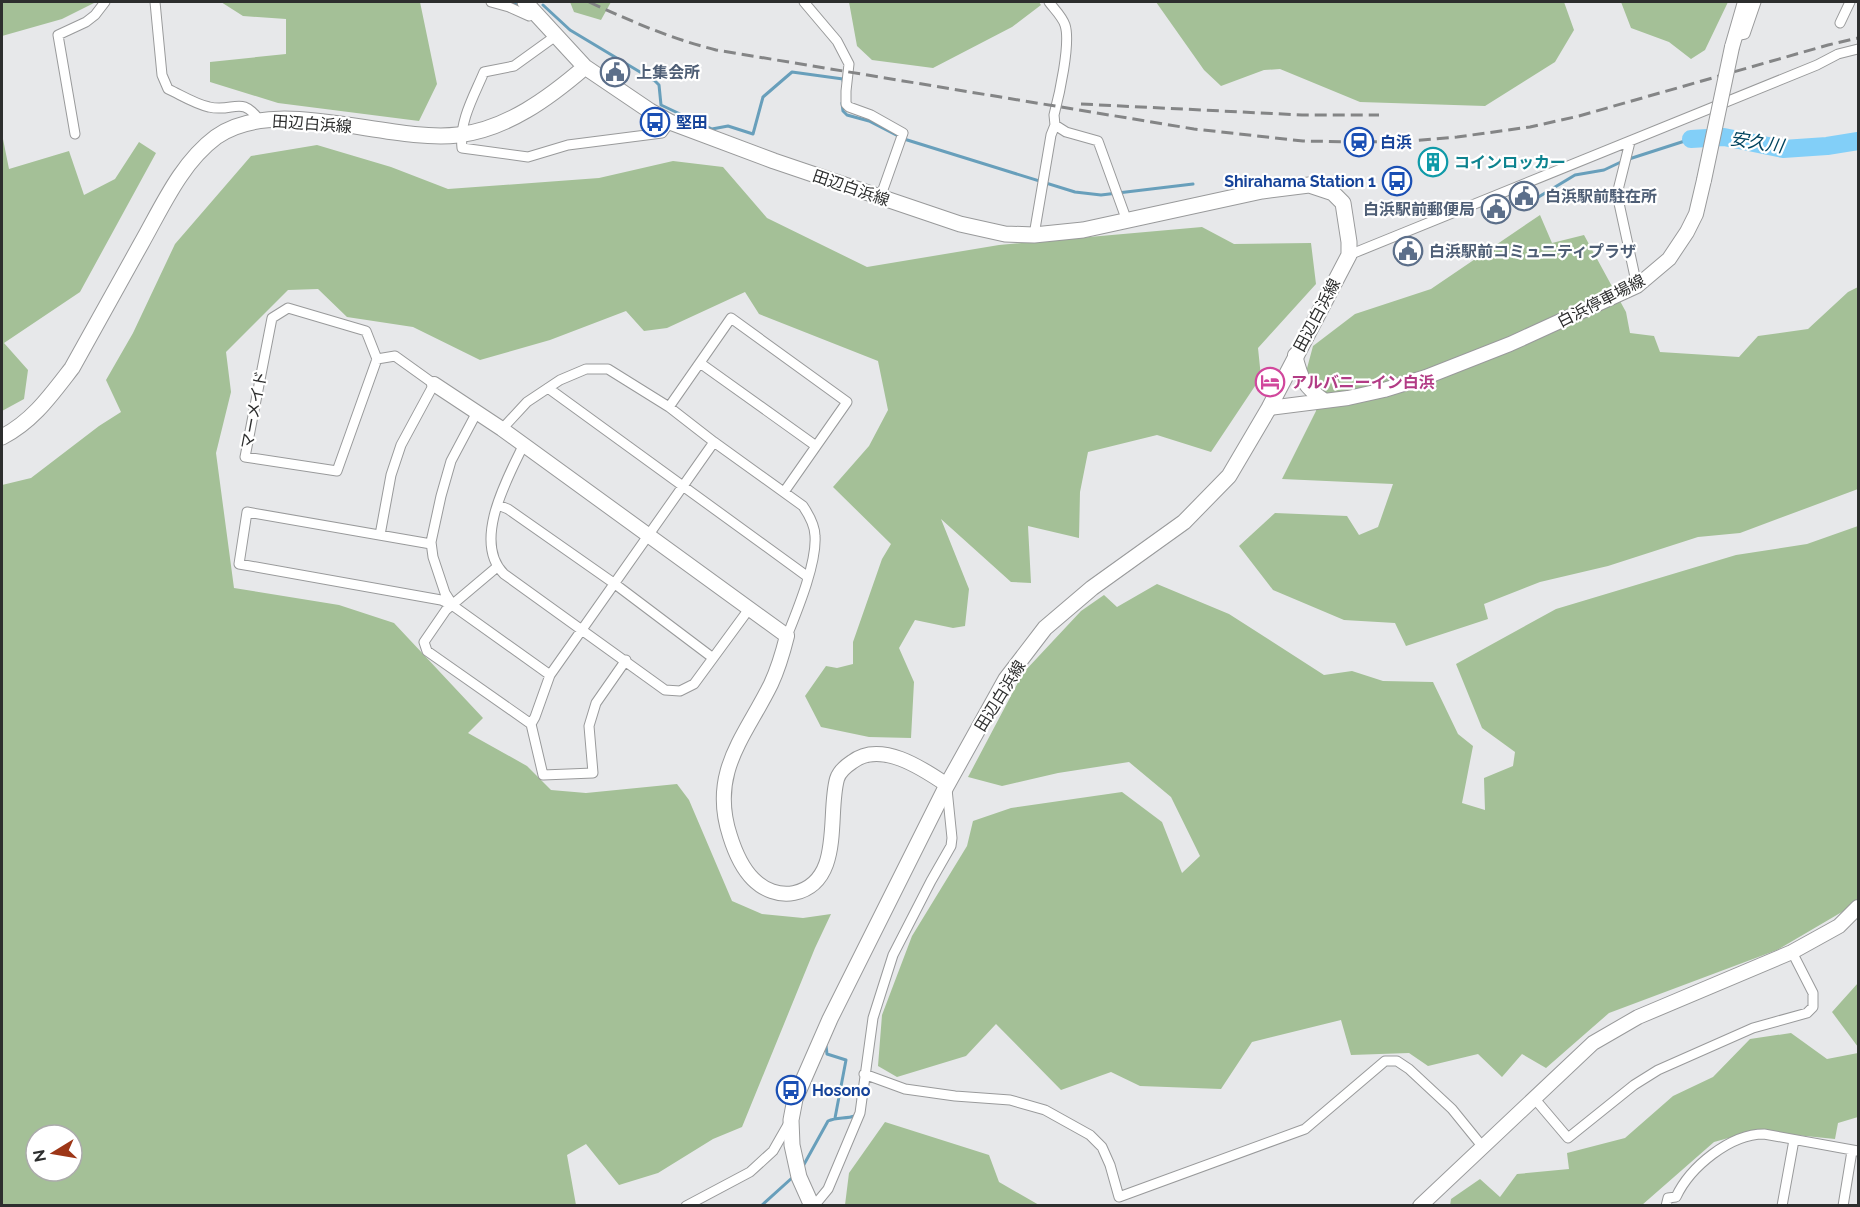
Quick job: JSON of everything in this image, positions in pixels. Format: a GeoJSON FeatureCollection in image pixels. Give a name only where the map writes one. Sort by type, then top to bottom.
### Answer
{"type":"FeatureCollection","features":[{"type":"Feature","properties":{"kind":"main road","name":"田辺白浜線"},"geometry":{"type":"LineString","coordinates":[[525,2],[585,67],[670,122],[719,142],[960,224],[1005,234],[1034,235],[1083,230],[1262,191],[1309,186],[1333,193],[1342,203],[1349,242],[1348,255],[1269,408],[1229,476],[1184,522],[1092,588],[1046,628],[1006,679],[947,785],[798,1091],[791,1120],[792,1145],[799,1176],[813,1206]]}},
{"type":"Feature","properties":{"kind":"main road","name":"田辺白浜線"},"geometry":{"type":"LineString","coordinates":[[2,437],[24,425],[72,368],[177,181],[201,150],[218,136],[240,125],[260,121],[296,120],[431,137],[460,135],[494,126],[530,109],[585,67]]}},
{"type":"Feature","properties":{"kind":"street"},"geometry":{"type":"LineString","coordinates":[[75,135],[58,35],[86,22],[105,2]]}},
{"type":"Feature","properties":{"kind":"street"},"geometry":{"type":"LineString","coordinates":[[155,2],[162,75],[168,89],[209,107],[244,105],[252,110],[260,121]]}},
{"type":"Feature","properties":{"kind":"street"},"geometry":{"type":"LineString","coordinates":[[491,2],[529,16],[536,13]]}},
{"type":"Feature","properties":{"kind":"street"},"geometry":{"type":"LineString","coordinates":[[804,2],[837,41],[849,64],[846,104],[903,133],[880,198]]}},
{"type":"Feature","properties":{"kind":"street"},"geometry":{"type":"LineString","coordinates":[[1034,235],[1051,135],[1055,125],[1054,115],[1067,41],[1066,28],[1062,19],[1049,2]]}},
{"type":"Feature","properties":{"kind":"street","name":"白浜停車場線"},"geometry":{"type":"LineString","coordinates":[[1269,408],[1384,390],[1426,377],[1520,340],[1637,286],[1669,259],[1687,232],[1695,214],[1745,2]]}},
{"type":"Feature","properties":{"kind":"street"},"geometry":{"type":"LineString","coordinates":[[1734,41],[1745,34],[1756,2]]}},
{"type":"Feature","properties":{"kind":"street"},"geometry":{"type":"LineString","coordinates":[[1840,23],[1850,2]]}},
{"type":"Feature","properties":{"kind":"street"},"geometry":{"type":"LineString","coordinates":[[556,35],[514,66],[484,72],[462,124],[460,135],[462,148],[528,157],[568,145],[662,133],[670,122]]}},
{"type":"Feature","properties":{"kind":"street"},"geometry":{"type":"LineString","coordinates":[[1348,255],[1630,142],[1817,65],[1838,54],[1858,49]]}},
{"type":"Feature","properties":{"kind":"street"},"geometry":{"type":"LineString","coordinates":[[1055,125],[1065,132],[1098,141],[1127,221]]}},
{"type":"Feature","properties":{"kind":"street"},"geometry":{"type":"LineString","coordinates":[[1630,142],[1617,194],[1637,286]]}},
{"type":"Feature","properties":{"kind":"street","name":"マーメイド"},"geometry":{"type":"LineString","coordinates":[[288,308],[366,331],[377,359],[337,471],[245,457],[272,318],[288,308]]}},
{"type":"Feature","properties":{"kind":"street"},"geometry":{"type":"LineString","coordinates":[[669,407],[731,318],[847,402],[784,492]]}},
{"type":"Feature","properties":{"kind":"street"},"geometry":{"type":"LineString","coordinates":[[1295,355],[1299,371],[1309,390],[1325,400]]}},
{"type":"Feature","properties":{"kind":"street"},"geometry":{"type":"LineString","coordinates":[[377,359],[395,356],[502,429],[787,636]]}},
{"type":"Feature","properties":{"kind":"street"},"geometry":{"type":"LineString","coordinates":[[700,363],[816,446]]}},
{"type":"Feature","properties":{"kind":"street"},"geometry":{"type":"LineString","coordinates":[[502,429],[527,402],[560,380],[586,369],[608,369],[669,407],[803,506],[812,520],[815,544],[808,577],[772,683],[732,758],[724,785],[723,807],[735,852],[746,872],[760,886],[777,893],[791,894],[804,891],[814,884],[825,869],[829,854],[838,776],[849,764],[865,754],[879,753],[896,757],[931,774],[947,785],[951,846],[893,955],[873,1018],[857,1124],[834,1171],[828,1189],[813,1206]]}},
{"type":"Feature","properties":{"kind":"street"},"geometry":{"type":"LineString","coordinates":[[380,536],[392,475],[401,445],[434,384]]}},
{"type":"Feature","properties":{"kind":"street"},"geometry":{"type":"LineString","coordinates":[[548,388],[808,577]]}},
{"type":"Feature","properties":{"kind":"street"},"geometry":{"type":"LineString","coordinates":[[452,605],[439,575],[431,544],[451,461],[477,412]]}},
{"type":"Feature","properties":{"kind":"street"},"geometry":{"type":"LineString","coordinates":[[531,724],[550,675],[714,442]]}},
{"type":"Feature","properties":{"kind":"street"},"geometry":{"type":"LineString","coordinates":[[523,446],[504,485],[490,538],[490,547],[497,567],[504,574],[665,690],[680,691],[694,684],[749,609]]}},
{"type":"Feature","properties":{"kind":"street"},"geometry":{"type":"LineString","coordinates":[[498,505],[508,509],[615,584],[713,658]]}},
{"type":"Feature","properties":{"kind":"street"},"geometry":{"type":"LineString","coordinates":[[431,544],[247,512],[239,564],[441,600],[452,605],[550,675]]}},
{"type":"Feature","properties":{"kind":"street"},"geometry":{"type":"LineString","coordinates":[[497,567],[446,610],[424,642],[427,651],[531,724],[543,774],[593,772],[589,726],[596,702],[626,660]]}},
{"type":"Feature","properties":{"kind":"street"},"geometry":{"type":"LineString","coordinates":[[1420,1206],[1593,1043],[1638,1017],[1792,952],[1839,926],[1858,907]]}},
{"type":"Feature","properties":{"kind":"street"},"geometry":{"type":"LineString","coordinates":[[1534,1098],[1568,1138],[1634,1085],[1658,1070],[1753,1028],[1807,1013],[1814,1007],[1813,993],[1792,952]]}},
{"type":"Feature","properties":{"kind":"street"},"geometry":{"type":"LineString","coordinates":[[864,1074],[905,1089],[1010,1100],[1045,1110],[1090,1135],[1102,1147],[1119,1197],[1305,1129],[1385,1061],[1397,1061],[1409,1069],[1452,1108],[1482,1146]]}},
{"type":"Feature","properties":{"kind":"street"},"geometry":{"type":"LineString","coordinates":[[686,1206],[750,1172],[773,1151],[791,1120]]}},
{"type":"Feature","properties":{"kind":"street"},"geometry":{"type":"LineString","coordinates":[[1676,1197],[1686,1178],[1731,1142],[1754,1134],[1855,1151],[1843,1206]]}},
{"type":"Feature","properties":{"kind":"street"},"geometry":{"type":"LineString","coordinates":[[1782,1206],[1794,1140]]}},
{"type":"Feature","properties":{"kind":"street"},"geometry":{"type":"LineString","coordinates":[[1666,1206],[1668,1198],[1676,1197]]}},
{"type":"Feature","properties":{"kind":"street"},"geometry":{"type":"LineString","coordinates":[[1676,1197],[1682,1206]]}},
{"type":"Feature","properties":{"kind":"green space"},"geometry":{"type":"Polygon","coordinates":[[[2,2],[96,2],[62,19],[2,36],[2,2]]]}},
{"type":"Feature","properties":{"kind":"green space"},"geometry":{"type":"Polygon","coordinates":[[[221,2],[420,2],[437,84],[419,121],[278,103],[210,82],[210,62],[286,54],[286,19],[243,16],[221,2]]]}},
{"type":"Feature","properties":{"kind":"green space"},"geometry":{"type":"Polygon","coordinates":[[[570,2],[611,2],[601,20],[574,12],[570,2]]]}},
{"type":"Feature","properties":{"kind":"green space"},"geometry":{"type":"Polygon","coordinates":[[[849,2],[1039,2],[1041,5],[1012,27],[933,68],[872,60],[857,46],[849,2]]]}},
{"type":"Feature","properties":{"kind":"green space"},"geometry":{"type":"Polygon","coordinates":[[[1156,2],[1564,2],[1574,30],[1555,62],[1485,106],[1360,102],[1280,69],[1264,70],[1221,86],[1204,70],[1156,2]]]}},
{"type":"Feature","properties":{"kind":"green space"},"geometry":{"type":"Polygon","coordinates":[[[1621,2],[1728,2],[1705,50],[1691,59],[1669,42],[1631,28],[1621,2]]]}},
{"type":"Feature","properties":{"kind":"green space"},"geometry":{"type":"Polygon","coordinates":[[[2,134],[9,169],[69,151],[84,195],[115,179],[139,142],[156,153],[80,292],[4,343],[28,370],[24,399],[2,411],[2,134]]]}},
{"type":"Feature","properties":{"kind":"green space"},"geometry":{"type":"Polygon","coordinates":[[[317,145],[391,167],[448,189],[599,178],[673,161],[723,167],[767,218],[867,267],[999,245],[1202,227],[1234,244],[1311,243],[1316,284],[1258,348],[1261,377],[1211,452],[1157,435],[1088,452],[1080,492],[1079,538],[1028,526],[1031,583],[1011,582],[941,519],[969,589],[965,626],[953,628],[915,620],[899,648],[914,682],[911,738],[869,737],[821,727],[805,696],[826,666],[837,668],[853,664],[853,642],[882,559],[891,544],[833,487],[869,446],[888,410],[878,361],[759,314],[745,292],[667,328],[644,331],[626,311],[550,340],[480,360],[413,327],[347,317],[318,289],[288,290],[226,352],[231,392],[216,453],[234,588],[339,605],[394,623],[483,718],[468,733],[527,766],[551,790],[586,793],[677,784],[689,800],[732,901],[762,914],[803,918],[831,914],[742,1127],[713,1139],[658,1173],[619,1185],[586,1144],[567,1155],[576,1205],[2,1205],[2,485],[31,478],[121,412],[106,380],[133,333],[175,244],[251,156],[317,145]]]}},
{"type":"Feature","properties":{"kind":"green space"},"geometry":{"type":"Polygon","coordinates":[[[1540,215],[1552,243],[1584,235],[1626,312],[1630,333],[1654,336],[1660,352],[1739,357],[1758,336],[1808,329],[1848,292],[1858,287],[1858,489],[1740,533],[1698,537],[1608,566],[1540,582],[1484,604],[1488,619],[1406,646],[1395,623],[1344,620],[1273,590],[1239,546],[1275,513],[1347,516],[1359,535],[1378,527],[1393,484],[1282,479],[1316,411],[1319,379],[1306,372],[1313,346],[1355,314],[1431,289],[1540,215]]]}},
{"type":"Feature","properties":{"kind":"green space"},"geometry":{"type":"Polygon","coordinates":[[[1858,526],[1858,908],[1847,909],[1777,950],[1609,1013],[1546,1068],[1522,1054],[1502,1077],[1478,1054],[1428,1066],[1409,1053],[1351,1055],[1341,1020],[1252,1042],[1221,1089],[1140,1086],[1111,1072],[1061,1090],[996,1024],[966,1056],[897,1077],[878,1066],[882,1015],[912,936],[967,846],[973,821],[1011,808],[1122,792],[1162,822],[1182,873],[1200,856],[1171,797],[1129,762],[1058,773],[1002,786],[968,777],[1023,673],[1081,611],[1104,595],[1117,607],[1157,584],[1229,614],[1324,675],[1352,671],[1383,681],[1433,682],[1458,734],[1473,746],[1462,803],[1485,810],[1484,778],[1513,766],[1515,752],[1482,728],[1456,664],[1556,609],[1736,555],[1807,544],[1858,526]]]}},
{"type":"Feature","properties":{"kind":"green space"},"geometry":{"type":"Polygon","coordinates":[[[1858,983],[1858,1047],[1832,1012],[1858,983]]]}},
{"type":"Feature","properties":{"kind":"green space"},"geometry":{"type":"Polygon","coordinates":[[[1791,1033],[1827,1059],[1858,1053],[1858,1117],[1838,1123],[1835,1139],[1754,1131],[1714,1142],[1642,1205],[1450,1206],[1451,1199],[1480,1179],[1500,1197],[1517,1174],[1569,1169],[1567,1153],[1625,1138],[1673,1096],[1713,1077],[1750,1039],[1791,1033]]]}},
{"type":"Feature","properties":{"kind":"green space"},"geometry":{"type":"Polygon","coordinates":[[[885,1122],[989,1155],[999,1182],[1039,1205],[845,1205],[849,1173],[885,1122]]]}},
{"type":"Feature","properties":{"kind":"waterway"},"geometry":{"type":"LineString","coordinates":[[512,2],[520,7]]}},
{"type":"Feature","properties":{"kind":"waterway"},"geometry":{"type":"LineString","coordinates":[[543,5],[570,30],[655,81],[659,85],[661,105],[712,129],[728,126],[753,134],[763,97],[792,72],[843,79],[843,81]]}},
{"type":"Feature","properties":{"kind":"waterway"},"geometry":{"type":"LineString","coordinates":[[842,103],[843,111],[847,115],[869,121],[904,139],[1075,192],[1101,195],[1193,184]]}},
{"type":"Feature","properties":{"kind":"waterway","name":"安久川"},"geometry":{"type":"LineString","coordinates":[[1691,139],[1724,137],[1783,149],[1858,141]]}},
{"type":"Feature","properties":{"kind":"waterway"},"geometry":{"type":"LineString","coordinates":[[1629,159],[1691,139]]}},
{"type":"Feature","properties":{"kind":"waterway"},"geometry":{"type":"LineString","coordinates":[[1522,207],[1575,175],[1604,170],[1623,161]]}},
{"type":"Feature","properties":{"kind":"waterway"},"geometry":{"type":"LineString","coordinates":[[826,1046],[827,1054],[846,1060],[835,1118]]}},
{"type":"Feature","properties":{"kind":"waterway"},"geometry":{"type":"LineString","coordinates":[[802,1168],[828,1121],[855,1116]]}},
{"type":"Feature","properties":{"kind":"waterway"},"geometry":{"type":"LineString","coordinates":[[761,1206],[793,1177]]}},
{"type":"Feature","properties":{"kind":"railway"},"geometry":{"type":"LineString","coordinates":[[589,2],[651,29],[716,50],[1194,129],[1303,141],[1409,141],[1530,127],[1579,116],[1858,38]]}},
{"type":"Feature","properties":{"kind":"railway"},"geometry":{"type":"LineString","coordinates":[[1081,104],[1302,115],[1379,115]]}},
{"type":"Feature","properties":{"kind":"place","name":"上集会所"},"geometry":{"type":"Point","coordinates":[615,72]}},
{"type":"Feature","properties":{"kind":"place","name":"堅田"},"geometry":{"type":"Point","coordinates":[655,122]}},
{"type":"Feature","properties":{"kind":"place","name":"白浜"},"geometry":{"type":"Point","coordinates":[1359,142]}},
{"type":"Feature","properties":{"kind":"place","name":"コインロッカー"},"geometry":{"type":"Point","coordinates":[1433,162]}},
{"type":"Feature","properties":{"kind":"place","name":"Shirahama Station 1"},"geometry":{"type":"Point","coordinates":[1397,181]}},
{"type":"Feature","properties":{"kind":"place","name":"白浜駅前駐在所"},"geometry":{"type":"Point","coordinates":[1524,196]}},
{"type":"Feature","properties":{"kind":"place","name":"白浜駅前郵便局"},"geometry":{"type":"Point","coordinates":[1496,209]}},
{"type":"Feature","properties":{"kind":"place","name":"白浜駅前コミュニティプラザ"},"geometry":{"type":"Point","coordinates":[1408,251]}},
{"type":"Feature","properties":{"kind":"place","name":"アルバニーイン白浜"},"geometry":{"type":"Point","coordinates":[1270,382]}},
{"type":"Feature","properties":{"kind":"place","name":"Hosono"},"geometry":{"type":"Point","coordinates":[791,1090]}}]}
